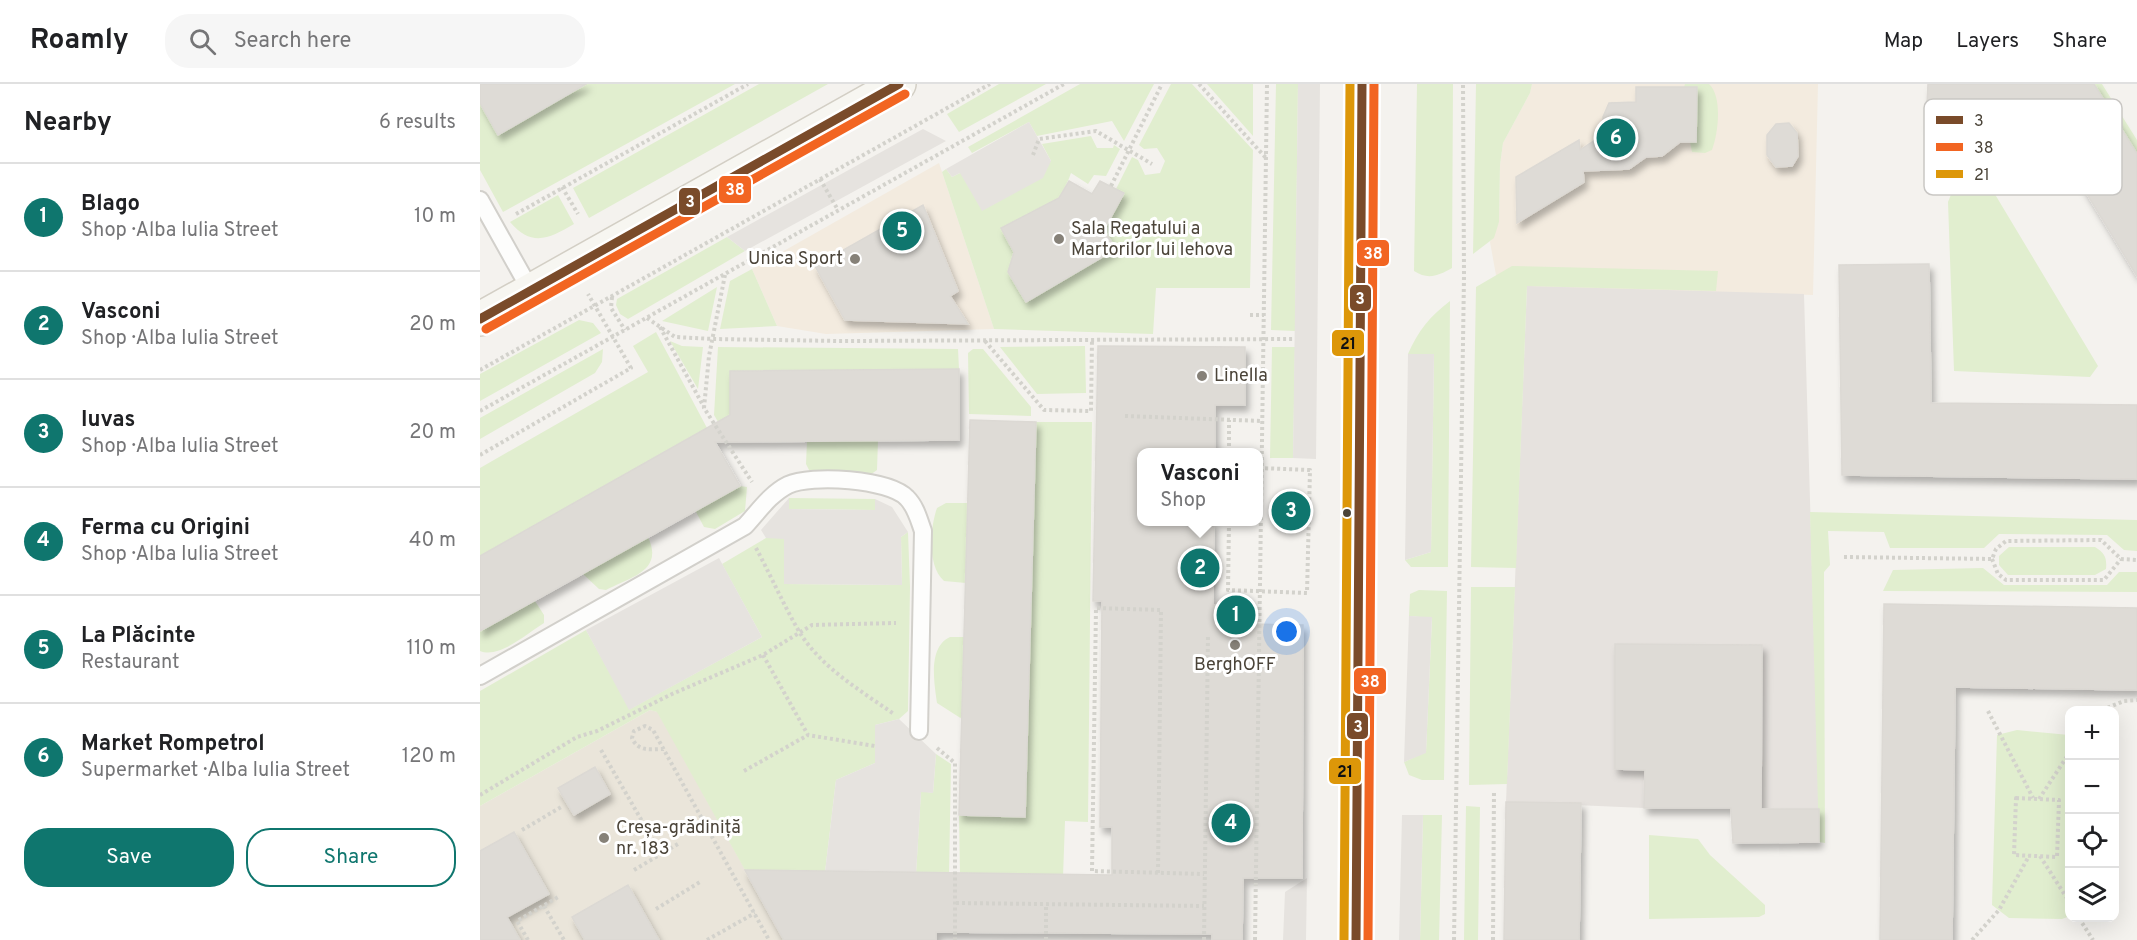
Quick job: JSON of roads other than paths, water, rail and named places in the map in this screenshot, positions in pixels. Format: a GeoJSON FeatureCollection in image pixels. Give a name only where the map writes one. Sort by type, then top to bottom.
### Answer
{"type":"FeatureCollection","features":[{"type":"Feature","properties":{"kind":"main road"},"geometry":{"type":"LineString","coordinates":[[480,319],[899,84]]}},
{"type":"Feature","properties":{"kind":"main road"},"geometry":{"type":"LineString","coordinates":[[1356,940],[1362,84]]}},
{"type":"Feature","properties":{"kind":"lane"},"geometry":{"type":"LineString","coordinates":[[480,200],[531,291]]}},
{"type":"Feature","properties":{"kind":"lane"},"geometry":{"type":"LineString","coordinates":[[480,676],[745,526],[777,491],[790,484],[815,480],[877,484],[894,488],[907,498],[916,510],[923,531],[919,731]]}},
{"type":"Feature","properties":{"kind":"place","name":"Market Rompetrol"},"geometry":{"type":"Point","coordinates":[1616,138]}},
{"type":"Feature","properties":{"kind":"place","name":"La Plăcinte"},"geometry":{"type":"Point","coordinates":[902,231]}},
{"type":"Feature","properties":{"kind":"place","name":"Sala Regatului a Martorilor lui Iehova"},"geometry":{"type":"Point","coordinates":[1059,239]}},
{"type":"Feature","properties":{"kind":"place","name":"Unica Sport"},"geometry":{"type":"Point","coordinates":[855,259]}},
{"type":"Feature","properties":{"kind":"place","name":"Linella"},"geometry":{"type":"Point","coordinates":[1202,376]}},
{"type":"Feature","properties":{"kind":"place","name":"Iuvas"},"geometry":{"type":"Point","coordinates":[1291,511]}},
{"type":"Feature","properties":{"kind":"place","name":"Vasconi"},"geometry":{"type":"Point","coordinates":[1200,568]}},
{"type":"Feature","properties":{"kind":"place","name":"Blago"},"geometry":{"type":"Point","coordinates":[1236,615]}},
{"type":"Feature","properties":{"kind":"place","name":"BerghOFF"},"geometry":{"type":"Point","coordinates":[1235,645]}},
{"type":"Feature","properties":{"kind":"place","name":"Ferma cu Origini"},"geometry":{"type":"Point","coordinates":[1231,823]}},
{"type":"Feature","properties":{"kind":"place","name":"Creșa-grădiniță nr. 183"},"geometry":{"type":"Point","coordinates":[604,838]}}]}
